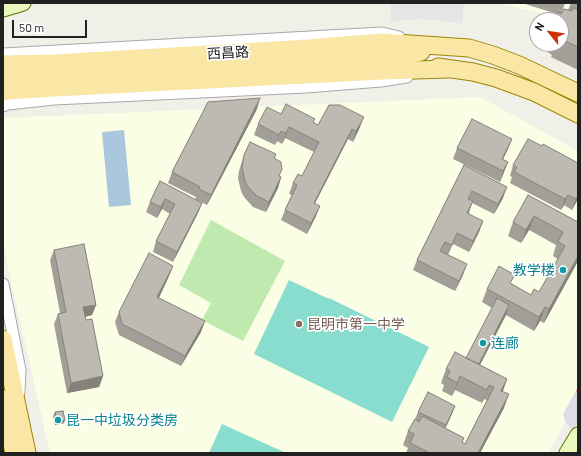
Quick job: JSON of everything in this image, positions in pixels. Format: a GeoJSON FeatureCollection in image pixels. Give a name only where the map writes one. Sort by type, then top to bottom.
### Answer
{"type":"FeatureCollection","features":[{"type":"Feature","properties":{"kind":"main road","name":"西昌路"},"geometry":{"type":"LineString","coordinates":[[3,64],[54,63],[309,48],[381,42],[469,48],[519,65],[578,92]]}},
{"type":"Feature","properties":{"kind":"main road","name":"西昌路"},"geometry":{"type":"LineString","coordinates":[[3,80],[380,58],[452,47]]}},
{"type":"Feature","properties":{"kind":"main road","name":"西昌路"},"geometry":{"type":"LineString","coordinates":[[380,58],[473,72],[496,78],[534,92],[578,114]]}},
{"type":"Feature","properties":{"kind":"main road","name":"西昌路"},"geometry":{"type":"LineString","coordinates":[[3,92],[381,71],[448,69]]}},
{"type":"Feature","properties":{"kind":"main road"},"geometry":{"type":"LineString","coordinates":[[3,339],[27,453]]}},
{"type":"Feature","properties":{"kind":"main road"},"geometry":{"type":"LineString","coordinates":[[3,399],[14,453]]}},
{"type":"Feature","properties":{"kind":"street"},"geometry":{"type":"LineString","coordinates":[[3,8],[23,3]]}},
{"type":"Feature","properties":{"kind":"street"},"geometry":{"type":"LineString","coordinates":[[3,54],[382,33],[452,47]]}},
{"type":"Feature","properties":{"kind":"street"},"geometry":{"type":"LineString","coordinates":[[3,106],[8,104],[54,99],[306,87],[381,81],[448,69]]}},
{"type":"Feature","properties":{"kind":"street"},"geometry":{"type":"LineString","coordinates":[[3,284],[20,370],[18,409]]}},
{"type":"Feature","properties":{"kind":"street"},"geometry":{"type":"LineString","coordinates":[[567,453],[577,437]]}},
{"type":"Feature","properties":{"kind":"shaded area"},"geometry":{"type":"Polygon","coordinates":[[[391,3],[464,3],[462,24],[422,19],[391,21],[391,3]]]}},
{"type":"Feature","properties":{"kind":"shaded area"},"geometry":{"type":"Polygon","coordinates":[[[498,3],[578,3],[569,20],[569,12],[536,12],[498,3]]]}},
{"type":"Feature","properties":{"kind":"shaded area","name":"昆明市第一中学"},"geometry":{"type":"Polygon","coordinates":[[[480,97],[578,151],[578,401],[548,453],[50,453],[3,246],[3,118],[480,97]]]}},
{"type":"Feature","properties":{"kind":"shaded area"},"geometry":{"type":"Polygon","coordinates":[[[124,130],[131,205],[109,207],[102,132],[124,130]]]}},
{"type":"Feature","properties":{"kind":"shaded area"},"geometry":{"type":"Polygon","coordinates":[[[289,280],[429,347],[392,422],[254,354],[289,280]]]}},
{"type":"Feature","properties":{"kind":"shaded area"},"geometry":{"type":"Polygon","coordinates":[[[578,387],[578,422],[573,430],[566,423],[563,414],[578,387]]]}},
{"type":"Feature","properties":{"kind":"shaded area"},"geometry":{"type":"Polygon","coordinates":[[[222,424],[286,453],[209,453],[222,424]]]}},
{"type":"Feature","properties":{"kind":"green space"},"geometry":{"type":"Polygon","coordinates":[[[211,220],[285,261],[243,341],[202,320],[211,303],[179,285],[211,220]]]}},
{"type":"Feature","properties":{"kind":"building"},"geometry":{"type":"Polygon","coordinates":[[[573,8],[578,10],[578,47],[569,43],[569,12],[562,12],[564,9],[572,11],[573,8]]]}},
{"type":"Feature","properties":{"kind":"building"},"geometry":{"type":"Polygon","coordinates":[[[260,98],[211,195],[199,189],[200,187],[172,172],[208,102],[260,98]]]}},
{"type":"Feature","properties":{"kind":"building"},"geometry":{"type":"Polygon","coordinates":[[[286,104],[315,119],[313,122],[318,125],[329,105],[340,105],[364,117],[356,131],[352,129],[314,203],[320,206],[311,223],[285,210],[297,185],[293,183],[298,174],[302,176],[319,142],[289,127],[286,133],[281,131],[279,135],[258,124],[267,107],[281,114],[286,104]]]}},
{"type":"Feature","properties":{"kind":"building"},"geometry":{"type":"Polygon","coordinates":[[[472,119],[512,139],[502,159],[508,162],[503,171],[457,148],[472,119]]]}},
{"type":"Feature","properties":{"kind":"building"},"geometry":{"type":"Polygon","coordinates":[[[528,139],[542,146],[543,144],[578,163],[578,196],[576,199],[568,195],[565,199],[514,172],[517,167],[513,165],[528,139]]]}},
{"type":"Feature","properties":{"kind":"building"},"geometry":{"type":"Polygon","coordinates":[[[250,142],[276,154],[274,158],[281,162],[282,169],[279,176],[281,177],[269,202],[257,196],[248,187],[245,181],[242,167],[244,155],[250,142]]]}},
{"type":"Feature","properties":{"kind":"building"},"geometry":{"type":"Polygon","coordinates":[[[464,165],[507,187],[498,204],[472,191],[468,199],[473,201],[467,213],[483,221],[473,241],[457,233],[452,245],[445,242],[440,251],[467,264],[459,281],[417,260],[464,165]]]}},
{"type":"Feature","properties":{"kind":"building"},"geometry":{"type":"Polygon","coordinates":[[[160,181],[202,203],[177,252],[156,241],[175,204],[165,199],[161,207],[150,202],[160,181]]]}},
{"type":"Feature","properties":{"kind":"building"},"geometry":{"type":"Polygon","coordinates":[[[528,195],[578,222],[578,256],[549,309],[545,307],[539,317],[487,289],[499,266],[515,275],[510,283],[531,295],[534,289],[539,292],[565,246],[558,242],[563,232],[534,216],[526,230],[513,222],[528,195]]]}},
{"type":"Feature","properties":{"kind":"building"},"geometry":{"type":"Polygon","coordinates":[[[84,244],[96,305],[83,307],[86,320],[92,319],[103,376],[71,383],[58,314],[66,312],[54,250],[84,244]]]}},
{"type":"Feature","properties":{"kind":"building"},"geometry":{"type":"Polygon","coordinates":[[[149,253],[173,266],[157,297],[205,321],[185,356],[122,324],[119,312],[149,253]]]}},
{"type":"Feature","properties":{"kind":"building","name":"连廊"},"geometry":{"type":"Polygon","coordinates":[[[497,298],[509,305],[479,364],[466,358],[497,298]]]}},
{"type":"Feature","properties":{"kind":"building"},"geometry":{"type":"Polygon","coordinates":[[[455,352],[507,379],[501,391],[509,394],[478,453],[430,453],[410,443],[414,434],[408,431],[415,419],[419,422],[422,416],[464,438],[462,442],[465,444],[494,387],[489,385],[487,390],[460,376],[457,383],[447,377],[450,371],[446,369],[455,352]]]}},
{"type":"Feature","properties":{"kind":"building"},"geometry":{"type":"Polygon","coordinates":[[[428,392],[455,406],[446,425],[418,412],[428,392]]]}},
{"type":"Feature","properties":{"kind":"building"},"geometry":{"type":"Polygon","coordinates":[[[63,411],[65,420],[57,421],[55,412],[63,411]]]}},
{"type":"Feature","properties":{"kind":"place","name":"教学楼"},"geometry":{"type":"Point","coordinates":[563,270]}},
{"type":"Feature","properties":{"kind":"place","name":"昆明市第一中学"},"geometry":{"type":"Point","coordinates":[299,324]}},
{"type":"Feature","properties":{"kind":"place","name":"连廊"},"geometry":{"type":"Point","coordinates":[483,343]}},
{"type":"Feature","properties":{"kind":"place","name":"昆一中垃圾分类房"},"geometry":{"type":"Point","coordinates":[58,420]}}]}
